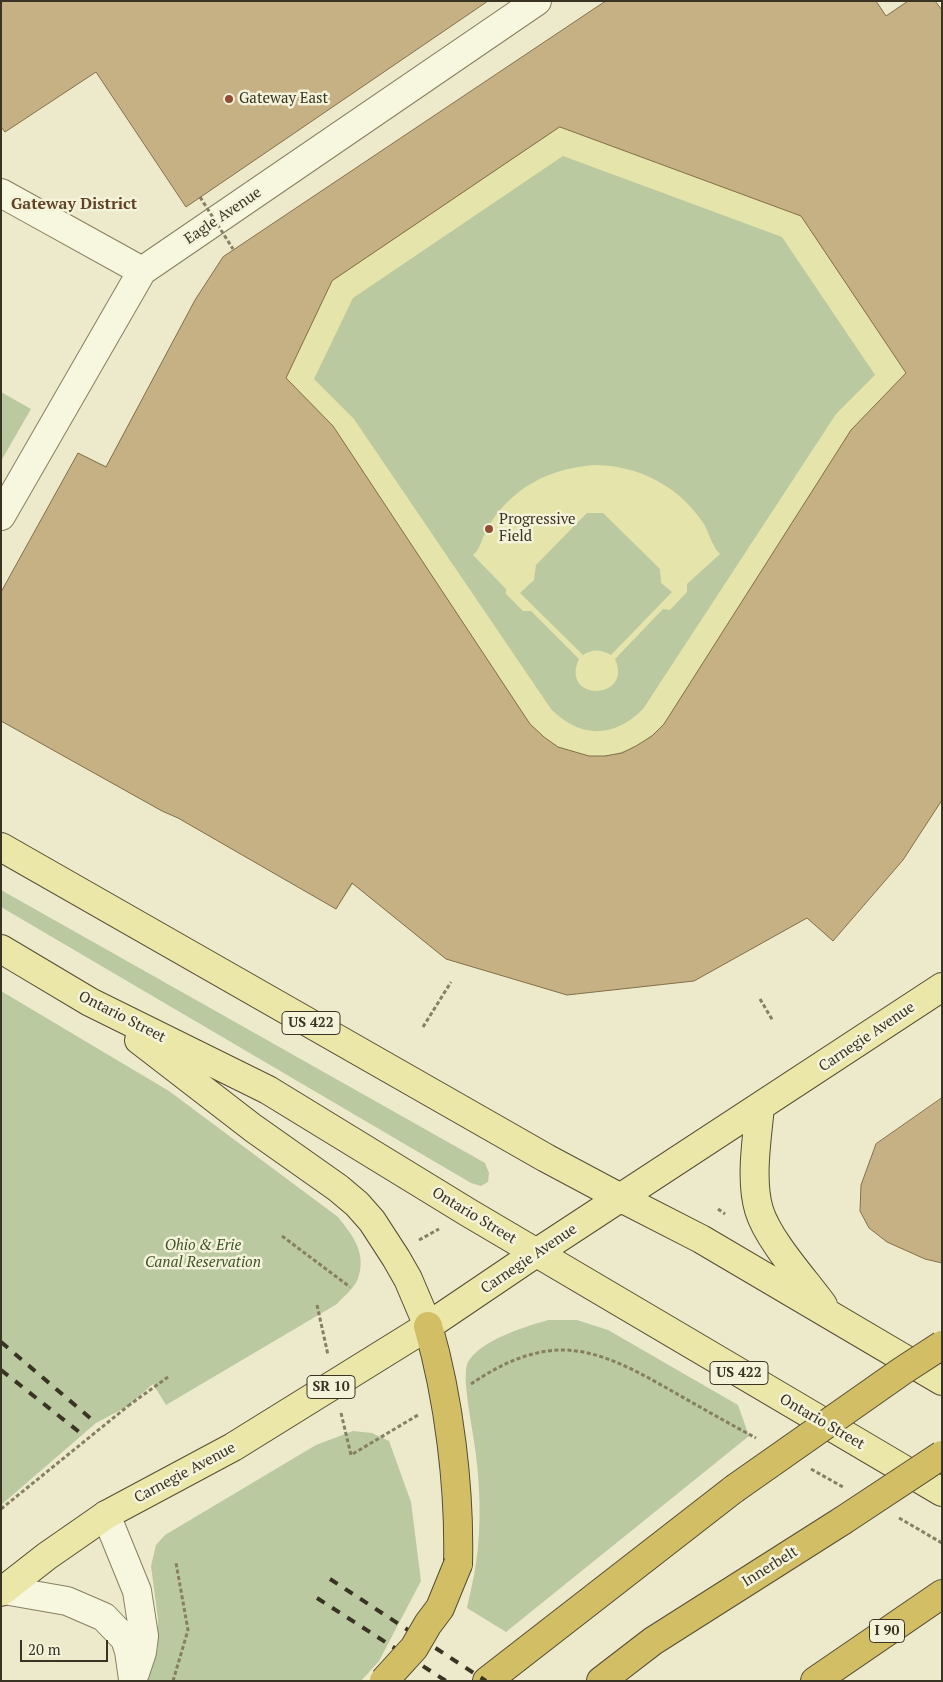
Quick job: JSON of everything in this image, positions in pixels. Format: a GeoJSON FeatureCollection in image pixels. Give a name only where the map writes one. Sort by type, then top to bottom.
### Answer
{"type":"FeatureCollection","features":[{"type":"Feature","properties":{"kind":"highway"},"geometry":{"type":"LineString","coordinates":[[384,1681],[414,1648],[440,1608],[458,1564],[459,1528],[444,1400],[435,1350],[428,1326]]}},
{"type":"Feature","properties":{"kind":"highway"},"geometry":{"type":"LineString","coordinates":[[488,1681],[734,1488],[942,1345]]}},
{"type":"Feature","properties":{"kind":"highway","name":"Innerbelt"},"geometry":{"type":"LineString","coordinates":[[601,1681],[653,1641],[842,1522],[942,1455]]}},
{"type":"Feature","properties":{"kind":"highway","name":"I 90"},"geometry":{"type":"LineString","coordinates":[[823,1674],[942,1594]]}},
{"type":"Feature","properties":{"kind":"main road","name":"US 422"},"geometry":{"type":"LineString","coordinates":[[1,847],[538,1153],[700,1238],[942,1381]]}},
{"type":"Feature","properties":{"kind":"main road","name":"Ontario Street"},"geometry":{"type":"LineString","coordinates":[[1,949],[90,1002],[268,1090],[468,1213],[942,1492]]}},
{"type":"Feature","properties":{"kind":"main road","name":"Carnegie Avenue"},"geometry":{"type":"LineString","coordinates":[[106,1515],[233,1447],[428,1326],[942,987]]}},
{"type":"Feature","properties":{"kind":"main road"},"geometry":{"type":"LineString","coordinates":[[90,1002],[253,1128],[338,1188],[357,1204],[372,1221],[396,1258],[408,1279],[428,1326]]}},
{"type":"Feature","properties":{"kind":"main road"},"geometry":{"type":"LineString","coordinates":[[760,1107],[755,1172],[759,1210],[773,1238],[831,1316]]}},
{"type":"Feature","properties":{"kind":"main road","name":"SR 10"},"geometry":{"type":"LineString","coordinates":[[3,1591],[47,1556],[106,1515]]}},
{"type":"Feature","properties":{"kind":"street","name":"Eagle Avenue"},"geometry":{"type":"LineString","coordinates":[[1,516],[142,271],[537,1]]}},
{"type":"Feature","properties":{"kind":"street"},"geometry":{"type":"LineString","coordinates":[[1,193],[142,271]]}},
{"type":"Feature","properties":{"kind":"street"},"geometry":{"type":"LineString","coordinates":[[106,1515],[137,1591],[144,1636],[142,1652],[132,1680]]}},
{"type":"Feature","properties":{"kind":"street"},"geometry":{"type":"LineString","coordinates":[[3,1591],[67,1601],[104,1617],[125,1639],[129,1651],[132,1680]]}},
{"type":"Feature","properties":{"kind":"path"},"geometry":{"type":"LineString","coordinates":[[200,197],[233,249]]}},
{"type":"Feature","properties":{"kind":"path"},"geometry":{"type":"LineString","coordinates":[[423,1027],[451,982]]}},
{"type":"Feature","properties":{"kind":"path"},"geometry":{"type":"LineString","coordinates":[[760,999],[773,1021]]}},
{"type":"Feature","properties":{"kind":"path"},"geometry":{"type":"LineString","coordinates":[[718,1209],[725,1214]]}},
{"type":"Feature","properties":{"kind":"path"},"geometry":{"type":"LineString","coordinates":[[416,1242],[439,1229]]}},
{"type":"Feature","properties":{"kind":"path"},"geometry":{"type":"LineString","coordinates":[[282,1236],[350,1286]]}},
{"type":"Feature","properties":{"kind":"path"},"geometry":{"type":"LineString","coordinates":[[350,1455],[495,1368],[529,1355],[566,1350],[604,1357],[634,1371],[762,1442]]}},
{"type":"Feature","properties":{"kind":"path"},"geometry":{"type":"LineString","coordinates":[[1,1509],[128,1406],[168,1377]]}},
{"type":"Feature","properties":{"kind":"path"},"geometry":{"type":"LineString","coordinates":[[804,1466],[847,1490]]}},
{"type":"Feature","properties":{"kind":"path"},"geometry":{"type":"LineString","coordinates":[[890,1514],[942,1543]]}},
{"type":"Feature","properties":{"kind":"path"},"geometry":{"type":"LineString","coordinates":[[173,1681],[188,1630],[176,1563]]}},
{"type":"Feature","properties":{"kind":"green space","name":"Progressive Field"},"geometry":{"type":"Polygon","coordinates":[[[606,1],[876,1],[886,16],[908,1],[935,1],[833,941],[807,918],[694,981],[567,995],[446,959],[353,884],[336,909],[178,818],[162,811],[1,721],[1,592],[78,453],[106,466],[195,300],[223,257],[606,1]]]}},
{"type":"Feature","properties":{"kind":"green space"},"geometry":{"type":"Polygon","coordinates":[[[1,392],[31,409],[1,461],[1,392]]]}},
{"type":"Feature","properties":{"kind":"green space"},"geometry":{"type":"Polygon","coordinates":[[[1,890],[485,1163],[489,1173],[488,1182],[481,1186],[471,1183],[1,907],[1,890]]]}},
{"type":"Feature","properties":{"kind":"green space","name":"Ohio & Erie Canal Reservation"},"geometry":{"type":"Polygon","coordinates":[[[1,991],[169,1091],[338,1217],[354,1238],[361,1262],[357,1281],[337,1304],[166,1405],[153,1384],[128,1406],[96,1423],[1,1505],[1,991]]]}},
{"type":"Feature","properties":{"kind":"green space"},"geometry":{"type":"Polygon","coordinates":[[[548,1320],[577,1320],[608,1330],[738,1405],[749,1436],[506,1632],[467,1608],[478,1548],[480,1502],[466,1368],[474,1354],[493,1341],[504,1335],[548,1320]]]}},
{"type":"Feature","properties":{"kind":"green space"},"geometry":{"type":"Polygon","coordinates":[[[353,1431],[372,1433],[389,1441],[411,1502],[421,1581],[379,1661],[361,1681],[146,1681],[158,1647],[158,1619],[151,1566],[156,1545],[165,1535],[316,1445],[353,1431]]]}},
{"type":"Feature","properties":{"kind":"sand"},"geometry":{"type":"Polygon","coordinates":[[[560,127],[801,216],[906,373],[851,430],[664,724],[641,743],[628,749],[615,754],[587,756],[572,753],[558,747],[530,724],[333,426],[286,378],[332,281],[560,127]],[[563,156],[353,298],[314,379],[354,419],[551,709],[562,719],[574,726],[586,730],[609,730],[632,719],[643,709],[836,414],[875,375],[782,237],[563,156]]]}},
{"type":"Feature","properties":{"kind":"sand"},"geometry":{"type":"Polygon","coordinates":[[[597,465],[628,469],[643,474],[671,489],[683,499],[704,524],[720,554],[687,584],[687,592],[670,610],[663,609],[615,659],[618,673],[615,683],[607,689],[597,691],[587,689],[579,683],[576,673],[579,659],[531,611],[523,611],[506,594],[506,589],[473,555],[496,515],[520,491],[548,475],[597,465]],[[587,513],[536,565],[534,580],[520,593],[583,655],[597,651],[611,655],[672,592],[661,583],[660,569],[603,513],[587,513]]]}},
{"type":"Feature","properties":{"kind":"building","name":"Gateway East"},"geometry":{"type":"Polygon","coordinates":[[[1,1],[488,1],[186,207],[96,72],[5,132],[1,127],[1,1]]]}},
{"type":"Feature","properties":{"kind":"building","name":"Progressive Field"},"geometry":{"type":"Polygon","coordinates":[[[606,1],[876,1],[886,16],[908,1],[935,1],[942,10],[942,800],[903,860],[833,941],[807,918],[694,981],[567,995],[446,959],[352,883],[336,909],[178,818],[162,811],[1,721],[1,592],[78,453],[106,467],[195,300],[223,257],[606,1]],[[560,127],[332,281],[286,378],[333,426],[530,724],[558,747],[589,756],[622,753],[652,736],[664,724],[851,430],[906,373],[801,216],[560,127]]]}},
{"type":"Feature","properties":{"kind":"building"},"geometry":{"type":"Polygon","coordinates":[[[942,1098],[942,1263],[925,1259],[887,1242],[869,1228],[860,1211],[861,1185],[876,1144],[942,1098]]]}},
{"type":"Feature","properties":{"kind":"railway"},"geometry":{"type":"LineString","coordinates":[[1,1342],[96,1423]]}},
{"type":"Feature","properties":{"kind":"railway"},"geometry":{"type":"LineString","coordinates":[[1,1370],[83,1435]]}},
{"type":"Feature","properties":{"kind":"railway"},"geometry":{"type":"LineString","coordinates":[[330,1579],[486,1681]]}},
{"type":"Feature","properties":{"kind":"railway"},"geometry":{"type":"LineString","coordinates":[[317,1598],[446,1681]]}},
{"type":"Feature","properties":{"kind":"place","name":"Gateway East"},"geometry":{"type":"Point","coordinates":[229,99]}},
{"type":"Feature","properties":{"kind":"place","name":"Progressive Field"},"geometry":{"type":"Point","coordinates":[489,529]}},
{"type":"Feature","properties":{"kind":"district","name":"Gateway District"},"geometry":{"type":"Point","coordinates":[74,204]}}]}
